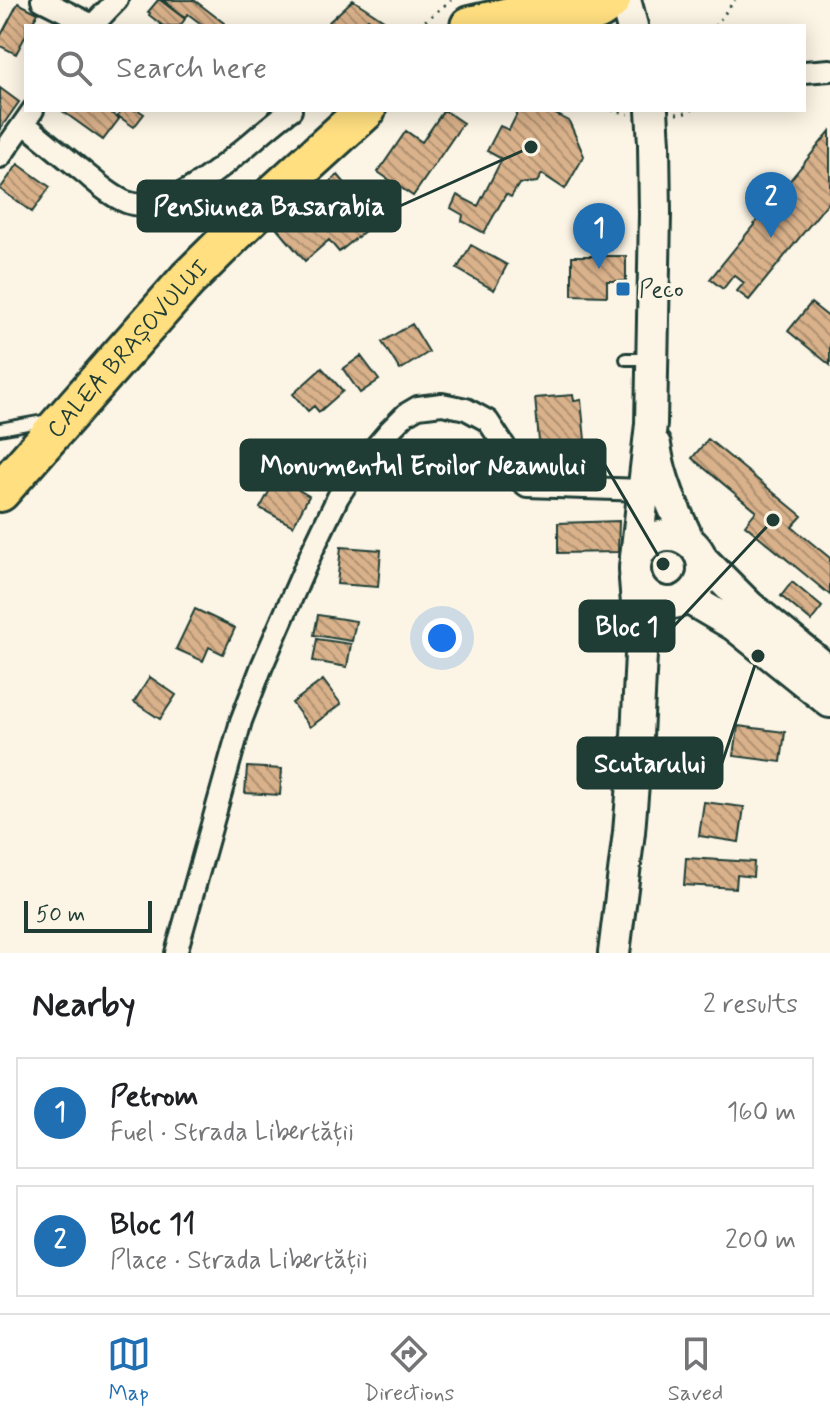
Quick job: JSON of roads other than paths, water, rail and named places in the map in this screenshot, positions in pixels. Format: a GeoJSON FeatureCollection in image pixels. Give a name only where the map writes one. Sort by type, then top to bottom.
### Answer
{"type":"FeatureCollection","features":[{"type":"Feature","properties":{"kind":"highway"},"geometry":{"type":"LineString","coordinates":[[465,24],[490,0]]}},
{"type":"Feature","properties":{"kind":"highway"},"geometry":{"type":"LineString","coordinates":[[479,24],[509,17],[566,12],[583,15],[596,12],[611,0]]}},
{"type":"Feature","properties":{"kind":"highway","name":"CALEA BRAȘOVULUI"},"geometry":{"type":"LineString","coordinates":[[0,492],[188,279],[277,191],[364,112]]}},
{"type":"Feature","properties":{"kind":"main road"},"geometry":{"type":"LineString","coordinates":[[625,0],[631,24]]}},
{"type":"Feature","properties":{"kind":"main road"},"geometry":{"type":"LineString","coordinates":[[641,654],[647,630],[655,617],[696,590],[703,570],[671,503],[658,465],[639,359],[655,199],[653,113]]}},
{"type":"Feature","properties":{"kind":"main road"},"geometry":{"type":"LineString","coordinates":[[614,953],[637,736],[641,654],[636,568],[651,424]]}},
{"type":"Feature","properties":{"kind":"main road"},"geometry":{"type":"LineString","coordinates":[[821,667],[678,601],[657,602],[647,597],[640,589],[636,568],[641,548],[658,536],[679,536],[750,607],[821,667],[830,702]]}},
{"type":"Feature","properties":{"kind":"street"},"geometry":{"type":"LineString","coordinates":[[42,0],[88,24]]}},
{"type":"Feature","properties":{"kind":"street"},"geometry":{"type":"LineString","coordinates":[[94,24],[117,0]]}},
{"type":"Feature","properties":{"kind":"street"},"geometry":{"type":"LineString","coordinates":[[806,72],[830,70]]}},
{"type":"Feature","properties":{"kind":"street"},"geometry":{"type":"LineString","coordinates":[[0,157],[28,117],[106,190],[123,201],[144,205],[164,201],[200,182],[289,112]]}},
{"type":"Feature","properties":{"kind":"street"},"geometry":{"type":"LineString","coordinates":[[176,953],[241,721],[262,666],[338,497],[355,471],[406,414],[418,407],[442,404],[466,409],[488,421],[507,450],[515,473],[527,486],[643,490]]}},
{"type":"Feature","properties":{"kind":"lane"},"geometry":{"type":"LineString","coordinates":[[0,429],[66,417]]}},
{"type":"Feature","properties":{"kind":"place","name":"Pensiunea Basarabia"},"geometry":{"type":"Point","coordinates":[531,147]}},
{"type":"Feature","properties":{"kind":"place","name":"Bloc 11"},"geometry":{"type":"Point","coordinates":[771,238]}},
{"type":"Feature","properties":{"kind":"place","name":"Petrom"},"geometry":{"type":"Point","coordinates":[599,269]}},
{"type":"Feature","properties":{"kind":"place","name":"Peco"},"geometry":{"type":"Point","coordinates":[623,289]}},
{"type":"Feature","properties":{"kind":"place","name":"Bloc 1"},"geometry":{"type":"Point","coordinates":[773,520]}},
{"type":"Feature","properties":{"kind":"place","name":"Monumentul Eroilor Neamului"},"geometry":{"type":"Point","coordinates":[663,564]}},
{"type":"Feature","properties":{"kind":"place","name":"Scutarului"},"geometry":{"type":"Point","coordinates":[758,656]}}]}
